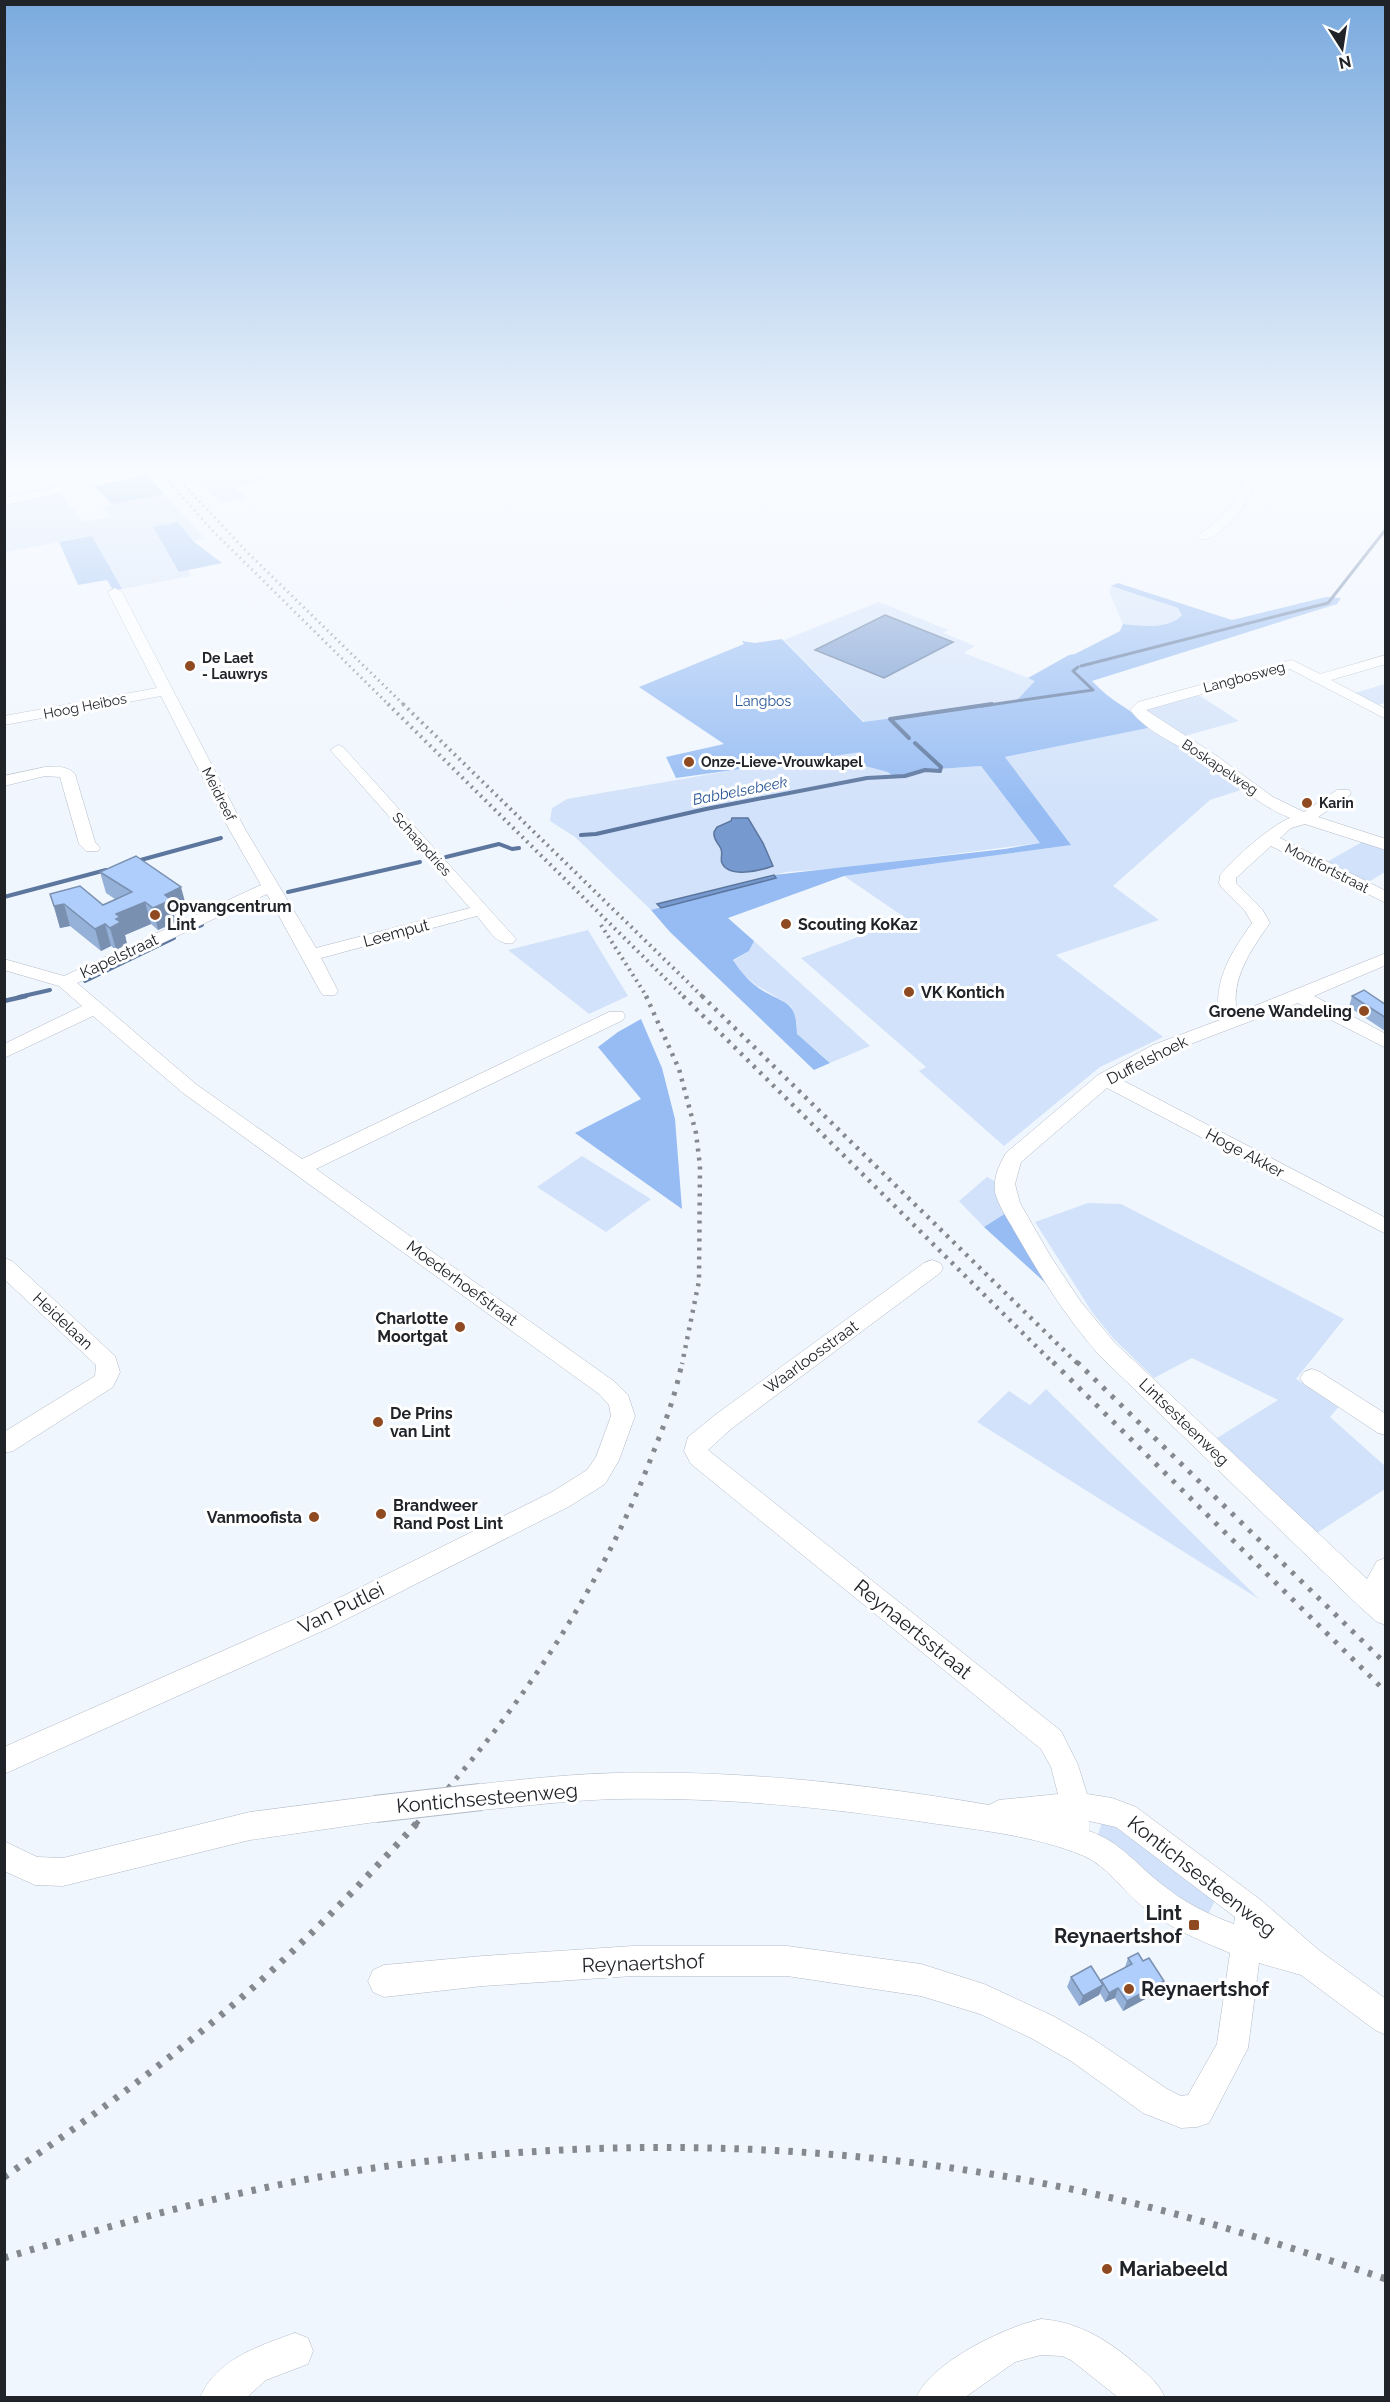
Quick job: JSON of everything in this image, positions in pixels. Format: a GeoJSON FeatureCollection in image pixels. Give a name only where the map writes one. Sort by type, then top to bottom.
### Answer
{"type":"FeatureCollection","features":[{"type":"Feature","properties":{"kind":"street","name":"Meidreef"},"geometry":{"type":"LineString","coordinates":[[115,592],[237,829],[311,955],[329,992]]}},
{"type":"Feature","properties":{"kind":"street"},"geometry":{"type":"LineString","coordinates":[[1321,678],[1386,660]]}},
{"type":"Feature","properties":{"kind":"street","name":"Langbosweg"},"geometry":{"type":"LineString","coordinates":[[1137,710],[1143,705],[1288,664],[1297,665],[1386,715]]}},
{"type":"Feature","properties":{"kind":"street","name":"Hoog Heibos"},"geometry":{"type":"LineString","coordinates":[[4,721],[165,691]]}},
{"type":"Feature","properties":{"kind":"street","name":"Boskapelweg"},"geometry":{"type":"LineString","coordinates":[[1137,710],[1153,724],[1224,767],[1277,806],[1306,818]]}},
{"type":"Feature","properties":{"kind":"street","name":"Schaapdries"},"geometry":{"type":"LineString","coordinates":[[338,750],[507,939]]}},
{"type":"Feature","properties":{"kind":"street"},"geometry":{"type":"LineString","coordinates":[[4,781],[51,771],[61,771],[67,774],[87,844],[92,848]]}},
{"type":"Feature","properties":{"kind":"street"},"geometry":{"type":"LineString","coordinates":[[1343,793],[1306,818],[1285,825],[1228,876],[1227,883],[1233,892],[1259,916],[1261,923],[1233,965],[1225,1005],[1230,1022],[1299,996],[1386,958]]}},
{"type":"Feature","properties":{"kind":"street"},"geometry":{"type":"LineString","coordinates":[[1306,818],[1386,844]]}},
{"type":"Feature","properties":{"kind":"street","name":"Montfortstraat"},"geometry":{"type":"LineString","coordinates":[[1268,838],[1386,898]]}},
{"type":"Feature","properties":{"kind":"street","name":"Kapelstraat"},"geometry":{"type":"LineString","coordinates":[[65,982],[255,892],[271,887]]}},
{"type":"Feature","properties":{"kind":"street","name":"Leemput"},"geometry":{"type":"LineString","coordinates":[[311,955],[481,910]]}},
{"type":"Feature","properties":{"kind":"street","name":"Moederhoefstraat"},"geometry":{"type":"LineString","coordinates":[[4,964],[65,982],[190,1089],[474,1291],[607,1388],[620,1401]]}},
{"type":"Feature","properties":{"kind":"street"},"geometry":{"type":"LineString","coordinates":[[1299,996],[1386,1042]]}},
{"type":"Feature","properties":{"kind":"street"},"geometry":{"type":"LineString","coordinates":[[4,1052],[96,1007]]}},
{"type":"Feature","properties":{"kind":"street"},"geometry":{"type":"LineString","coordinates":[[301,1168],[616,1016]]}},
{"type":"Feature","properties":{"kind":"street","name":"Duffelshoek"},"geometry":{"type":"LineString","coordinates":[[1011,1205],[1006,1196],[1005,1182],[1013,1158],[1105,1079],[1160,1049],[1230,1022]]}},
{"type":"Feature","properties":{"kind":"street","name":"Hoge Akker"},"geometry":{"type":"LineString","coordinates":[[1105,1079],[1386,1227]]}},
{"type":"Feature","properties":{"kind":"street","name":"Lintsesteenweg"},"geometry":{"type":"LineString","coordinates":[[1011,1205],[1040,1257],[1094,1335],[1377,1607]]}},
{"type":"Feature","properties":{"kind":"street","name":"Heidelaan"},"geometry":{"type":"LineString","coordinates":[[4,1266],[107,1362],[108,1372],[105,1381],[4,1444]]}},
{"type":"Feature","properties":{"kind":"street","name":"Waarloosstraat"},"geometry":{"type":"LineString","coordinates":[[696,1451],[697,1444],[723,1422],[932,1268]]}},
{"type":"Feature","properties":{"kind":"street"},"geometry":{"type":"LineString","coordinates":[[1312,1378],[1386,1426]]}},
{"type":"Feature","properties":{"kind":"street","name":"Van Putlei"},"geometry":{"type":"LineString","coordinates":[[4,1761],[320,1620],[561,1499],[596,1477],[607,1461],[623,1416],[620,1401]]}},
{"type":"Feature","properties":{"kind":"street","name":"Reynaertsstraat"},"geometry":{"type":"LineString","coordinates":[[696,1451],[709,1465],[1051,1740],[1066,1766],[1075,1808],[1074,1839]]}},
{"type":"Feature","properties":{"kind":"street"},"geometry":{"type":"LineString","coordinates":[[1377,1607],[1386,1569]]}},
{"type":"Feature","properties":{"kind":"street","name":"Kontichsesteenweg"},"geometry":{"type":"LineString","coordinates":[[4,1855],[35,1871],[63,1872],[250,1826],[481,1797],[617,1786],[807,1793],[979,1816],[1074,1839],[1104,1852],[1155,1897],[1194,1923],[1245,1945],[1309,1962]]}},
{"type":"Feature","properties":{"kind":"street","name":"Kontichsesteenweg"},"geometry":{"type":"LineString","coordinates":[[979,1816],[1102,1808],[1126,1817],[1251,1911],[1309,1962],[1386,2019]]}},
{"type":"Feature","properties":{"kind":"street","name":"Reynaertshof"},"geometry":{"type":"LineString","coordinates":[[384,1981],[633,1961],[788,1961],[921,1980],[984,2000],[1042,2027],[1082,2050],[1155,2101],[1181,2112],[1197,2111],[1232,2048],[1251,1911]]}},
{"type":"Feature","properties":{"kind":"street"},"geometry":{"type":"LineString","coordinates":[[934,2397],[995,2352],[1038,2337],[1062,2340],[1082,2346],[1147,2397]]}},
{"type":"Feature","properties":{"kind":"street"},"geometry":{"type":"LineString","coordinates":[[218,2397],[254,2366],[294,2350]]}},
{"type":"Feature","properties":{"kind":"shaded area"},"geometry":{"type":"Polygon","coordinates":[[[120,585],[143,585],[122,589],[120,585]]]}},
{"type":"Feature","properties":{"kind":"shaded area"},"geometry":{"type":"Polygon","coordinates":[[[1111,586],[1178,608],[1182,615],[1162,625],[1123,624],[1109,592],[1111,586]]]}},
{"type":"Feature","properties":{"kind":"shaded area"},"geometry":{"type":"Polygon","coordinates":[[[879,602],[948,630],[943,633],[975,646],[964,653],[1036,681],[1017,700],[864,722],[784,640],[879,602]]]}},
{"type":"Feature","properties":{"kind":"shaded area"},"geometry":{"type":"Polygon","coordinates":[[[885,615],[953,642],[884,678],[815,650],[885,615]]]}},
{"type":"Feature","properties":{"kind":"shaded area"},"geometry":{"type":"Polygon","coordinates":[[[1385,684],[1385,703],[1374,706],[1351,694],[1385,684]]]}},
{"type":"Feature","properties":{"kind":"shaded area"},"geometry":{"type":"Polygon","coordinates":[[[1197,694],[1239,721],[1181,737],[1145,711],[1146,708],[1197,694]]]}},
{"type":"Feature","properties":{"kind":"shaded area"},"geometry":{"type":"Polygon","coordinates":[[[1153,727],[1247,788],[1210,800],[1113,886],[1159,920],[1056,955],[1163,1037],[1100,1067],[1004,1146],[919,1071],[926,1067],[801,958],[907,919],[844,876],[1070,845],[1005,757],[1153,727]]]}},
{"type":"Feature","properties":{"kind":"shaded area"},"geometry":{"type":"Polygon","coordinates":[[[871,746],[915,775],[924,770],[981,766],[1040,843],[843,868],[786,872],[658,904],[661,908],[651,910],[575,837],[550,821],[552,808],[567,799],[871,746]]]}},
{"type":"Feature","properties":{"kind":"shaded area"},"geometry":{"type":"Polygon","coordinates":[[[732,818],[748,818],[773,866],[746,872],[731,871],[726,868],[721,861],[722,851],[714,832],[717,827],[731,821],[732,818]]]}},
{"type":"Feature","properties":{"kind":"shaded area"},"geometry":{"type":"Polygon","coordinates":[[[1362,842],[1385,850],[1385,872],[1367,883],[1327,862],[1362,842]]]}},
{"type":"Feature","properties":{"kind":"shaded area"},"geometry":{"type":"Polygon","coordinates":[[[774,875],[776,878],[661,908],[657,904],[774,875]]]}},
{"type":"Feature","properties":{"kind":"shaded area"},"geometry":{"type":"Polygon","coordinates":[[[588,930],[628,996],[589,1014],[508,950],[588,930]]]}},
{"type":"Feature","properties":{"kind":"shaded area"},"geometry":{"type":"Polygon","coordinates":[[[754,941],[870,1046],[830,1063],[801,1038],[797,1034],[797,1024],[791,1006],[756,985],[739,971],[733,961],[749,951],[754,941]]]}},
{"type":"Feature","properties":{"kind":"shaded area"},"geometry":{"type":"Polygon","coordinates":[[[582,1156],[651,1199],[606,1232],[537,1187],[582,1156]]]}},
{"type":"Feature","properties":{"kind":"shaded area"},"geometry":{"type":"Polygon","coordinates":[[[987,1177],[996,1182],[1006,1213],[984,1227],[959,1201],[987,1177]]]}},
{"type":"Feature","properties":{"kind":"shaded area"},"geometry":{"type":"Polygon","coordinates":[[[1088,1203],[1121,1204],[1344,1319],[1296,1379],[1340,1405],[1330,1417],[1385,1466],[1385,1489],[1317,1533],[1217,1438],[1278,1400],[1192,1358],[1154,1378],[1113,1338],[1092,1312],[1035,1222],[1088,1203]]]}},
{"type":"Feature","properties":{"kind":"shaded area"},"geometry":{"type":"Polygon","coordinates":[[[1046,1389],[1259,1599],[977,1422],[1009,1391],[1030,1405],[1046,1389]]]}},
{"type":"Feature","properties":{"kind":"shaded area"},"geometry":{"type":"Polygon","coordinates":[[[1120,1821],[1218,1895],[1205,1920],[1096,1841],[1102,1822],[1120,1821]]]}},
{"type":"Feature","properties":{"kind":"green space"},"geometry":{"type":"Polygon","coordinates":[[[110,585],[120,585],[122,589],[113,590],[110,585]]]}},
{"type":"Feature","properties":{"kind":"green space","name":"Langbos"},"geometry":{"type":"Polygon","coordinates":[[[1124,585],[1232,620],[1326,597],[1341,598],[1337,604],[1092,681],[1106,694],[1153,727],[1005,757],[1071,845],[844,876],[728,918],[754,941],[749,951],[733,960],[736,965],[757,987],[790,1006],[795,1016],[797,1034],[830,1063],[814,1070],[670,932],[651,910],[775,878],[774,875],[1040,843],[981,766],[924,770],[915,775],[895,778],[888,772],[861,765],[861,752],[676,778],[666,757],[724,744],[639,687],[744,644],[742,641],[755,643],[782,639],[863,722],[1095,691],[1017,700],[1035,681],[1028,678],[1069,655],[1120,631],[1123,624],[1162,625],[1182,615],[1178,608],[1111,586],[1124,585]]]}},
{"type":"Feature","properties":{"kind":"green space"},"geometry":{"type":"Polygon","coordinates":[[[641,1019],[662,1068],[675,1119],[682,1209],[575,1133],[641,1099],[598,1047],[641,1019]]]}},
{"type":"Feature","properties":{"kind":"green space"},"geometry":{"type":"Polygon","coordinates":[[[1006,1213],[1051,1288],[984,1227],[1006,1213]]]}},
{"type":"Feature","properties":{"kind":"building"},"geometry":{"type":"Polygon","coordinates":[[[136,856],[181,887],[165,895],[171,900],[153,908],[145,902],[116,914],[120,917],[116,919],[121,922],[110,928],[105,924],[95,929],[64,904],[54,906],[50,894],[80,886],[103,905],[132,892],[100,872],[136,856]]]}},
{"type":"Feature","properties":{"kind":"building"},"geometry":{"type":"Polygon","coordinates":[[[1364,990],[1386,1005],[1386,1018],[1352,996],[1364,990]]]}},
{"type":"Feature","properties":{"kind":"building"},"geometry":{"type":"Polygon","coordinates":[[[1138,1953],[1143,1961],[1149,1958],[1164,1981],[1127,2001],[1118,1988],[1109,1993],[1101,1980],[1132,1964],[1128,1958],[1138,1953]]]}},
{"type":"Feature","properties":{"kind":"building"},"geometry":{"type":"Polygon","coordinates":[[[1091,1966],[1103,1985],[1083,1996],[1071,1977],[1091,1966]]]}},
{"type":"Feature","properties":{"kind":"waterway","name":"Babbelsebeek"},"geometry":{"type":"LineString","coordinates":[[1081,666],[1328,603],[1342,585]]}},
{"type":"Feature","properties":{"kind":"waterway","name":"Babbelsebeek"},"geometry":{"type":"LineString","coordinates":[[982,706],[1093,690],[1073,671],[1078,667]]}},
{"type":"Feature","properties":{"kind":"waterway","name":"Babbelsebeek"},"geometry":{"type":"LineString","coordinates":[[909,738],[890,719],[992,704]]}},
{"type":"Feature","properties":{"kind":"waterway","name":"Babbelsebeek"},"geometry":{"type":"LineString","coordinates":[[581,835],[596,834],[706,809],[867,778],[905,776],[925,770],[940,771],[941,767],[915,743]]}},
{"type":"Feature","properties":{"kind":"waterway"},"geometry":{"type":"LineString","coordinates":[[137,861],[221,838]]}},
{"type":"Feature","properties":{"kind":"waterway","name":"Babbelsebeek"},"geometry":{"type":"LineString","coordinates":[[446,857],[499,844],[512,849],[519,848]]}},
{"type":"Feature","properties":{"kind":"waterway","name":"Babbelsebeek"},"geometry":{"type":"LineString","coordinates":[[288,892],[420,862]]}},
{"type":"Feature","properties":{"kind":"waterway"},"geometry":{"type":"LineString","coordinates":[[4,897],[106,870]]}},
{"type":"Feature","properties":{"kind":"waterway","name":"Babbelsebeek"},"geometry":{"type":"LineString","coordinates":[[188,931],[202,925]]}},
{"type":"Feature","properties":{"kind":"waterway","name":"Babbelsebeek"},"geometry":{"type":"LineString","coordinates":[[85,981],[174,938]]}},
{"type":"Feature","properties":{"kind":"waterway","name":"Babbelsebeek"},"geometry":{"type":"LineString","coordinates":[[19,997],[50,990]]}},
{"type":"Feature","properties":{"kind":"waterway","name":"Babbelsebeek"},"geometry":{"type":"LineString","coordinates":[[4,1001],[26,996]]}},
{"type":"Feature","properties":{"kind":"railway"},"geometry":{"type":"LineString","coordinates":[[268,585],[390,706]]}},
{"type":"Feature","properties":{"kind":"railway"},"geometry":{"type":"LineString","coordinates":[[281,585],[405,706]]}},
{"type":"Feature","properties":{"kind":"railway"},"geometry":{"type":"LineString","coordinates":[[388,704],[684,997]]}},
{"type":"Feature","properties":{"kind":"railway"},"geometry":{"type":"LineString","coordinates":[[403,704],[703,997]]}},
{"type":"Feature","properties":{"kind":"railway"},"geometry":{"type":"LineString","coordinates":[[601,925],[647,997]]}},
{"type":"Feature","properties":{"kind":"railway"},"geometry":{"type":"LineString","coordinates":[[646,996],[679,1069],[696,1133],[700,1166],[699,1281],[682,1364]]}},
{"type":"Feature","properties":{"kind":"railway"},"geometry":{"type":"LineString","coordinates":[[683,996],[1054,1364]]}},
{"type":"Feature","properties":{"kind":"railway"},"geometry":{"type":"LineString","coordinates":[[702,996],[1078,1364]]}},
{"type":"Feature","properties":{"kind":"railway"},"geometry":{"type":"LineString","coordinates":[[416,1824],[452,1783],[521,1696],[581,1602],[632,1504],[666,1419],[682,1362]]}},
{"type":"Feature","properties":{"kind":"railway"},"geometry":{"type":"LineString","coordinates":[[1053,1362],[1386,1692]]}},
{"type":"Feature","properties":{"kind":"railway"},"geometry":{"type":"LineString","coordinates":[[1077,1362],[1386,1664]]}},
{"type":"Feature","properties":{"kind":"railway"},"geometry":{"type":"LineString","coordinates":[[4,2177],[139,2080],[236,2002],[325,1920],[417,1823]]}},
{"type":"Feature","properties":{"kind":"railway"},"geometry":{"type":"LineString","coordinates":[[4,2258],[178,2208],[354,2171],[442,2159],[531,2152],[621,2148],[711,2148],[800,2152],[890,2160],[978,2172],[1066,2188],[1187,2217],[1386,2279]]}},
{"type":"Feature","properties":{"kind":"place","name":"De Laet - Lauwrys"},"geometry":{"type":"Point","coordinates":[190,666]}},
{"type":"Feature","properties":{"kind":"place","name":"Onze-Lieve-Vrouwkapel"},"geometry":{"type":"Point","coordinates":[689,762]}},
{"type":"Feature","properties":{"kind":"place","name":"Karin"},"geometry":{"type":"Point","coordinates":[1307,803]}},
{"type":"Feature","properties":{"kind":"place","name":"Opvangcentrum Lint"},"geometry":{"type":"Point","coordinates":[155,915]}},
{"type":"Feature","properties":{"kind":"place","name":"Scouting KoKaz"},"geometry":{"type":"Point","coordinates":[786,924]}},
{"type":"Feature","properties":{"kind":"place","name":"VK Kontich"},"geometry":{"type":"Point","coordinates":[909,992]}},
{"type":"Feature","properties":{"kind":"place","name":"Groene Wandeling"},"geometry":{"type":"Point","coordinates":[1364,1011]}},
{"type":"Feature","properties":{"kind":"place","name":"Charlotte Moortgat"},"geometry":{"type":"Point","coordinates":[460,1327]}},
{"type":"Feature","properties":{"kind":"place","name":"De Prins van Lint"},"geometry":{"type":"Point","coordinates":[378,1422]}},
{"type":"Feature","properties":{"kind":"place","name":"Brandweer Rand Post Lint"},"geometry":{"type":"Point","coordinates":[381,1514]}},
{"type":"Feature","properties":{"kind":"place","name":"Vanmoofista"},"geometry":{"type":"Point","coordinates":[314,1517]}},
{"type":"Feature","properties":{"kind":"place","name":"Lint Reynaertshof"},"geometry":{"type":"Point","coordinates":[1194,1925]}},
{"type":"Feature","properties":{"kind":"place","name":"Reynaertshof"},"geometry":{"type":"Point","coordinates":[1129,1989]}},
{"type":"Feature","properties":{"kind":"place","name":"Mariabeeld"},"geometry":{"type":"Point","coordinates":[1107,2269]}}]}
